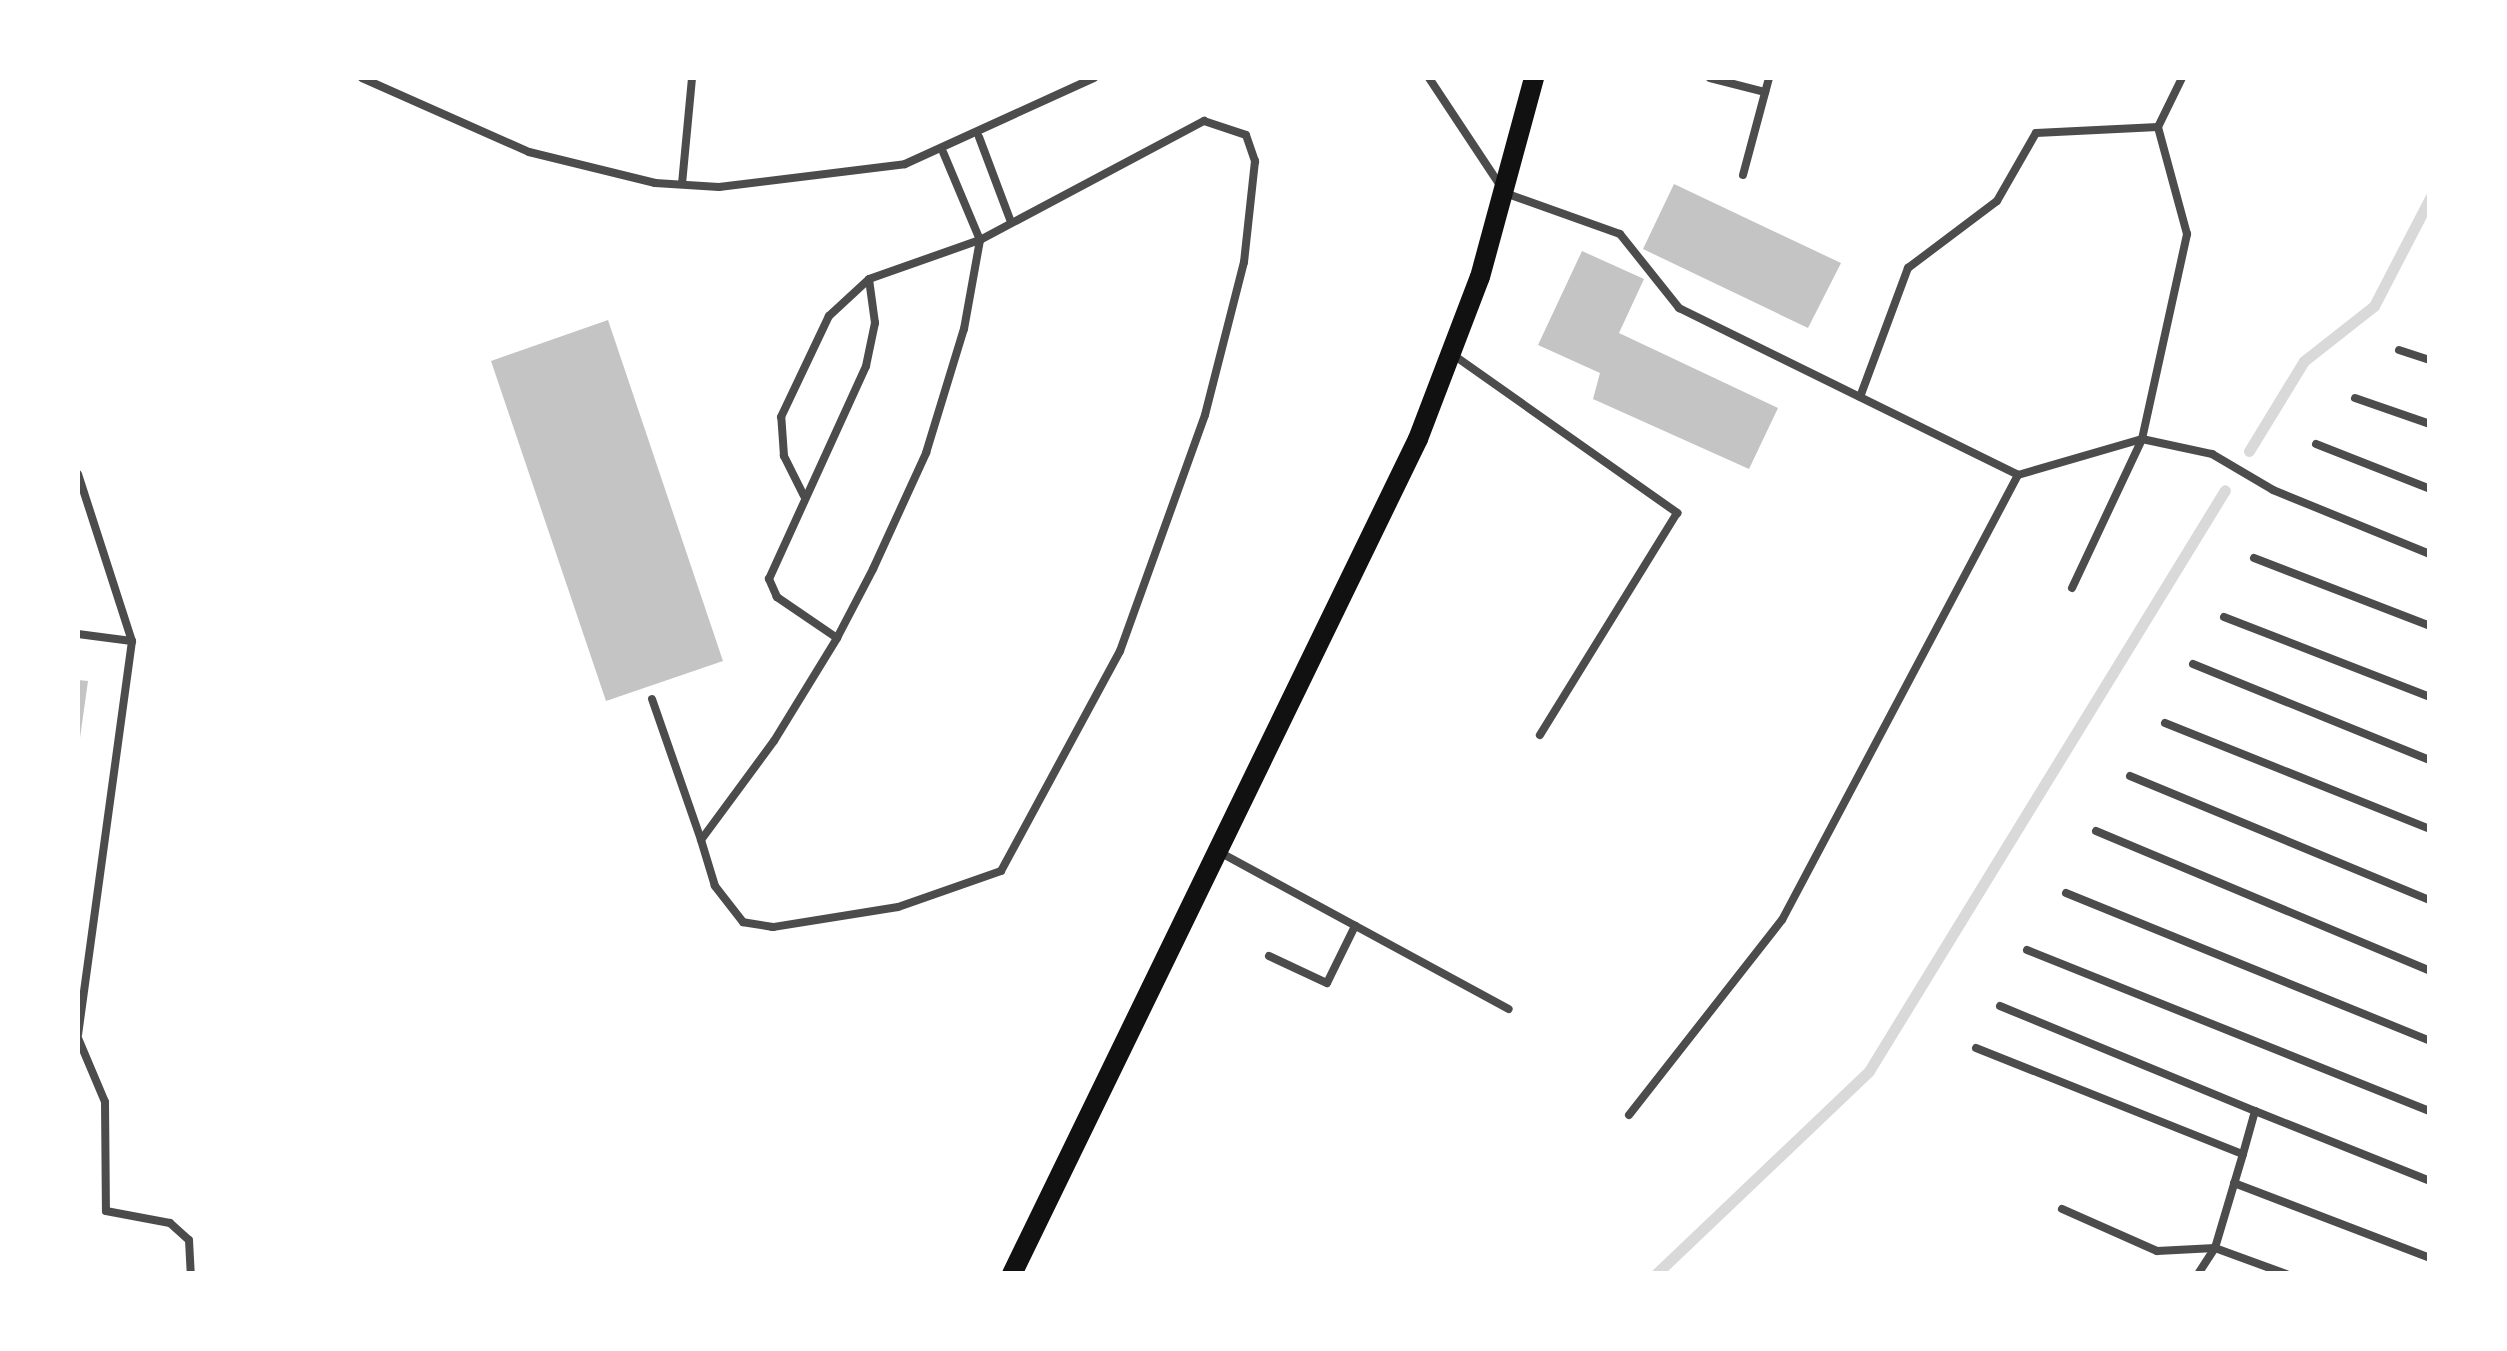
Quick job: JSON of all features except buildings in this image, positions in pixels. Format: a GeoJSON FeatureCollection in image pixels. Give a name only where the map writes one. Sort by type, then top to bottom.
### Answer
{"type":"FeatureCollection","features":[{"type":"Feature","properties":{"kind":"main road"},"geometry":{"type":"LineString","coordinates":[[1012,1274],[1222,854],[1452,354],[1506,193],[1534,78]]}},
{"type":"Feature","properties":{"kind":"lane"},"geometry":{"type":"LineString","coordinates":[[362,78],[529,152],[682,184],[828,180],[943,152],[1094,78]]}},
{"type":"Feature","properties":{"kind":"lane"},"geometry":{"type":"LineString","coordinates":[[682,184],[692,78]]}},
{"type":"Feature","properties":{"kind":"lane"},"geometry":{"type":"LineString","coordinates":[[1428,78],[1506,193],[1620,234],[1679,308],[2018,475],[2142,439],[2212,454],[2273,490],[2430,554]]}},
{"type":"Feature","properties":{"kind":"lane"},"geometry":{"type":"LineString","coordinates":[[1710,78],[1765,92]]}},
{"type":"Feature","properties":{"kind":"lane"},"geometry":{"type":"LineString","coordinates":[[1743,175],[1769,78]]}},
{"type":"Feature","properties":{"kind":"lane"},"geometry":{"type":"LineString","coordinates":[[2072,588],[2142,439],[2187,234],[2158,126],[2182,78]]}},
{"type":"Feature","properties":{"kind":"lane"},"geometry":{"type":"LineString","coordinates":[[652,699],[715,886],[743,922],[773,927],[898,907],[1001,871],[1120,651],[1205,415],[1244,262],[1256,161],[1246,135],[1204,121],[980,240],[869,278],[829,316],[781,417],[784,456],[804,496]]}},
{"type":"Feature","properties":{"kind":"lane"},"geometry":{"type":"LineString","coordinates":[[1860,397],[1908,268],[1997,201],[2036,133],[2158,126]]}},
{"type":"Feature","properties":{"kind":"lane"},"geometry":{"type":"LineString","coordinates":[[979,137],[1012,222]]}},
{"type":"Feature","properties":{"kind":"lane"},"geometry":{"type":"LineString","coordinates":[[701,840],[837,638],[926,453],[980,240],[943,152]]}},
{"type":"Feature","properties":{"kind":"lane"},"geometry":{"type":"LineString","coordinates":[[837,638],[777,597],[769,579],[866,366],[875,324],[869,278]]}},
{"type":"Feature","properties":{"kind":"lane"},"geometry":{"type":"LineString","coordinates":[[2398,350],[2430,360]]}},
{"type":"Feature","properties":{"kind":"lane"},"geometry":{"type":"LineString","coordinates":[[1452,354],[1677,513],[1540,734]]}},
{"type":"Feature","properties":{"kind":"lane"},"geometry":{"type":"LineString","coordinates":[[2355,398],[2430,424]]}},
{"type":"Feature","properties":{"kind":"lane"},"geometry":{"type":"LineString","coordinates":[[2316,444],[2430,488]]}},
{"type":"Feature","properties":{"kind":"lane"},"geometry":{"type":"LineString","coordinates":[[78,474],[132,642],[78,1036],[105,1102],[106,1211],[170,1223],[189,1240],[192,1274]]}},
{"type":"Feature","properties":{"kind":"lane"},"geometry":{"type":"LineString","coordinates":[[1629,1115],[1782,920],[2018,475]]}},
{"type":"Feature","properties":{"kind":"lane"},"geometry":{"type":"LineString","coordinates":[[2254,558],[2430,626]]}},
{"type":"Feature","properties":{"kind":"lane"},"geometry":{"type":"LineString","coordinates":[[2224,617],[2430,697]]}},
{"type":"Feature","properties":{"kind":"lane"},"geometry":{"type":"LineString","coordinates":[[78,634],[132,642]]}},
{"type":"Feature","properties":{"kind":"lane"},"geometry":{"type":"LineString","coordinates":[[2193,664],[2430,760]]}},
{"type":"Feature","properties":{"kind":"lane"},"geometry":{"type":"LineString","coordinates":[[2164,723],[2430,829]]}},
{"type":"Feature","properties":{"kind":"lane"},"geometry":{"type":"LineString","coordinates":[[2130,776],[2430,900]]}},
{"type":"Feature","properties":{"kind":"lane"},"geometry":{"type":"LineString","coordinates":[[2096,831],[2430,970]]}},
{"type":"Feature","properties":{"kind":"lane"},"geometry":{"type":"LineString","coordinates":[[1222,854],[1509,1010]]}},
{"type":"Feature","properties":{"kind":"lane"},"geometry":{"type":"LineString","coordinates":[[2066,893],[2430,1041]]}},
{"type":"Feature","properties":{"kind":"lane"},"geometry":{"type":"LineString","coordinates":[[1269,956],[1327,982],[1356,926]]}},
{"type":"Feature","properties":{"kind":"lane"},"geometry":{"type":"LineString","coordinates":[[2027,950],[2430,1110]]}},
{"type":"Feature","properties":{"kind":"lane"},"geometry":{"type":"LineString","coordinates":[[2000,1006],[2430,1180]]}},
{"type":"Feature","properties":{"kind":"lane"},"geometry":{"type":"LineString","coordinates":[[1976,1048],[2243,1154]]}},
{"type":"Feature","properties":{"kind":"lane"},"geometry":{"type":"LineString","coordinates":[[2198,1274],[2215,1248],[2255,1111]]}},
{"type":"Feature","properties":{"kind":"lane"},"geometry":{"type":"LineString","coordinates":[[2234,1183],[2430,1258]]}},
{"type":"Feature","properties":{"kind":"lane"},"geometry":{"type":"LineString","coordinates":[[2062,1209],[2157,1251],[2215,1248],[2286,1274]]}},
{"type":"Feature","properties":{"kind":"waterway"},"geometry":{"type":"LineString","coordinates":[[2249,451],[2304,361],[2374,306],[2430,198]]}},
{"type":"Feature","properties":{"kind":"waterway"},"geometry":{"type":"LineString","coordinates":[[1656,1274],[1869,1071],[2225,490]]}}]}
